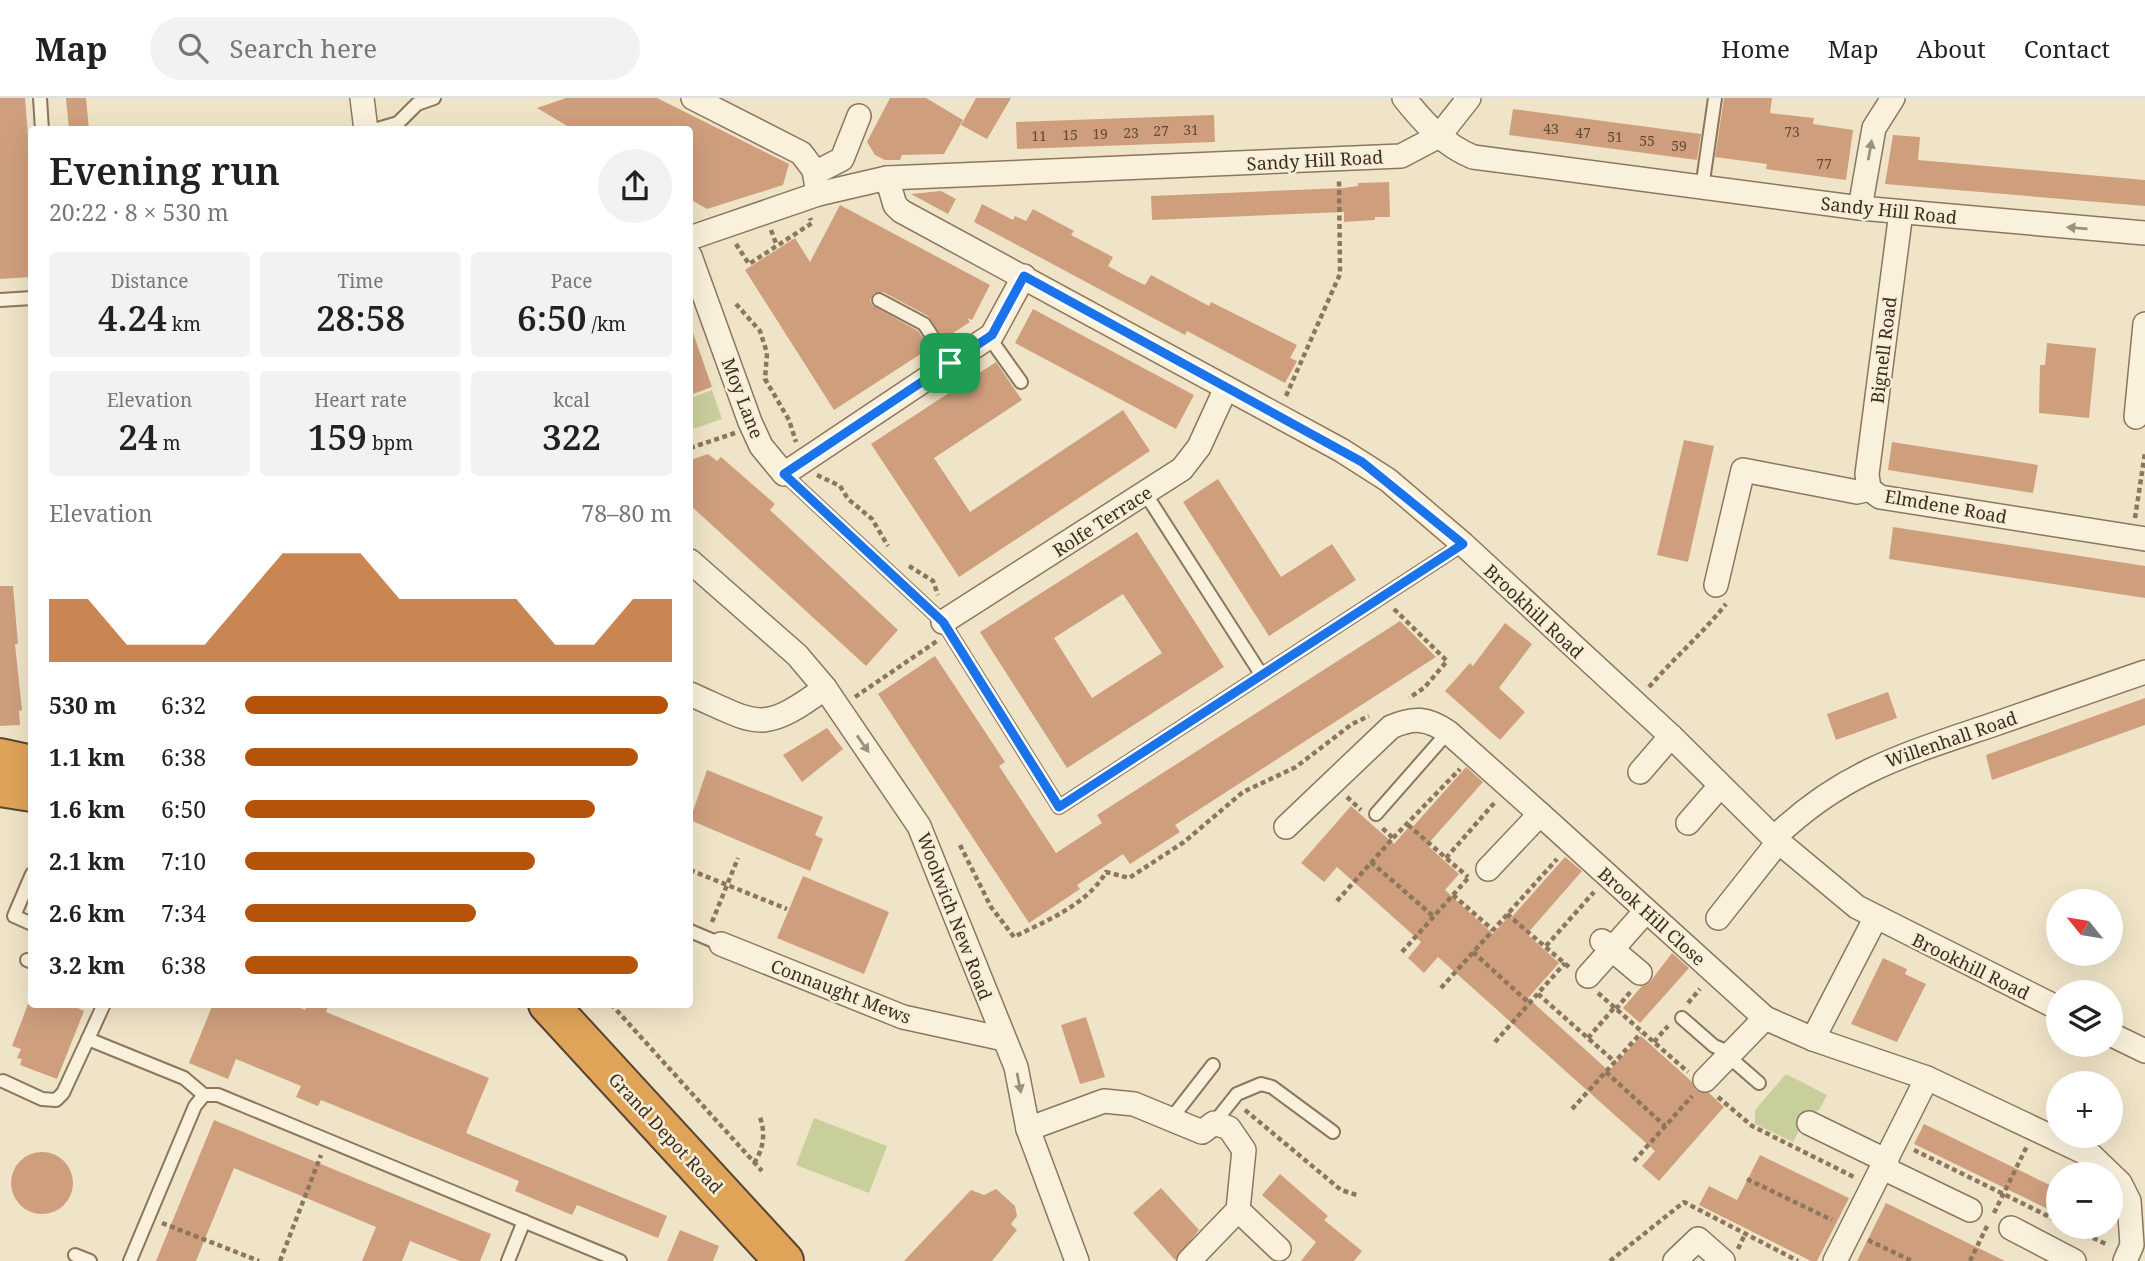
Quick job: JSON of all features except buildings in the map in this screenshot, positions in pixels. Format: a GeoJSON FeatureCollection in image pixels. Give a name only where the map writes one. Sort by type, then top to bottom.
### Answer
{"type":"FeatureCollection","features":[{"type":"Feature","properties":{"kind":"highway"},"geometry":{"type":"LineString","coordinates":[[0,758],[28,764]]}},
{"type":"Feature","properties":{"kind":"highway"},"geometry":{"type":"LineString","coordinates":[[0,787],[28,791]]}},
{"type":"Feature","properties":{"kind":"highway","name":"Grand Depot Road"},"geometry":{"type":"LineString","coordinates":[[552,1008],[784,1261]]}},
{"type":"Feature","properties":{"kind":"street"},"geometry":{"type":"LineString","coordinates":[[362,98],[366,126]]}},
{"type":"Feature","properties":{"kind":"street"},"geometry":{"type":"LineString","coordinates":[[693,98],[723,105],[801,153],[808,159],[812,189]]}},
{"type":"Feature","properties":{"kind":"street"},"geometry":{"type":"LineString","coordinates":[[1404,98],[1439,136],[1469,98]]}},
{"type":"Feature","properties":{"kind":"street"},"geometry":{"type":"LineString","coordinates":[[1860,208],[1874,128],[1893,98]]}},
{"type":"Feature","properties":{"kind":"street"},"geometry":{"type":"LineString","coordinates":[[812,189],[842,159],[859,116]]}},
{"type":"Feature","properties":{"kind":"street","name":"Sandy Hill Road"},"geometry":{"type":"LineString","coordinates":[[693,237],[812,189],[887,178],[1401,156],[1439,136],[1455,149],[1473,157],[1860,208],[2145,233]]}},
{"type":"Feature","properties":{"kind":"street","name":"Brookhill Road"},"geometry":{"type":"LineString","coordinates":[[887,178],[895,205],[901,211],[1278,415],[1370,468],[1463,544],[1671,736],[1776,840],[1875,919],[2046,1003]]}},
{"type":"Feature","properties":{"kind":"street","name":"Bignell Road"},"geometry":{"type":"LineString","coordinates":[[1869,489],[1867,474],[1901,212]]}},
{"type":"Feature","properties":{"kind":"street"},"geometry":{"type":"LineString","coordinates":[[784,474],[808,466],[989,337],[1024,276]]}},
{"type":"Feature","properties":{"kind":"street","name":"Moy Lane"},"geometry":{"type":"LineString","coordinates":[[695,285],[752,427],[761,446],[784,474]]}},
{"type":"Feature","properties":{"kind":"street"},"geometry":{"type":"LineString","coordinates":[[2136,416],[2145,324]]}},
{"type":"Feature","properties":{"kind":"street","name":"Rolfe Terrace"},"geometry":{"type":"LineString","coordinates":[[942,622],[1182,468],[1199,447],[1226,388]]}},
{"type":"Feature","properties":{"kind":"street","name":"Elmdene Road"},"geometry":{"type":"LineString","coordinates":[[1716,586],[1743,470],[1857,492],[1869,489],[1880,497],[2139,538]]}},
{"type":"Feature","properties":{"kind":"street","name":"Woolwich New Road"},"geometry":{"type":"LineString","coordinates":[[693,564],[797,654],[825,688],[919,826],[1016,1067],[1028,1129],[1077,1261]]}},
{"type":"Feature","properties":{"kind":"street","name":"Willenhall Road"},"geometry":{"type":"LineString","coordinates":[[1718,918],[1801,811],[1833,789],[1883,762],[2145,672]]}},
{"type":"Feature","properties":{"kind":"street"},"geometry":{"type":"LineString","coordinates":[[693,695],[746,718],[768,721],[793,711],[825,688]]}},
{"type":"Feature","properties":{"kind":"street","name":"Brook Hill Close"},"geometry":{"type":"LineString","coordinates":[[1286,827],[1391,727],[1411,718],[1432,721],[1509,786],[1765,1018],[1813,1039],[1927,1078],[2092,1156],[2120,1183],[2129,1201],[2133,1224],[2126,1258]]}},
{"type":"Feature","properties":{"kind":"street"},"geometry":{"type":"LineString","coordinates":[[1640,772],[1671,736]]}},
{"type":"Feature","properties":{"kind":"street"},"geometry":{"type":"LineString","coordinates":[[1688,823],[1720,786]]}},
{"type":"Feature","properties":{"kind":"street"},"geometry":{"type":"LineString","coordinates":[[1478,873],[1540,814]]}},
{"type":"Feature","properties":{"kind":"street"},"geometry":{"type":"LineString","coordinates":[[1588,976],[1607,945],[1646,911]]}},
{"type":"Feature","properties":{"kind":"street"},"geometry":{"type":"LineString","coordinates":[[1813,1039],[1875,919]]}},
{"type":"Feature","properties":{"kind":"street","name":"Connaught Mews"},"geometry":{"type":"LineString","coordinates":[[714,940],[903,1017],[1004,1039]]}},
{"type":"Feature","properties":{"kind":"street"},"geometry":{"type":"LineString","coordinates":[[1607,945],[1640,973]]}},
{"type":"Feature","properties":{"kind":"street"},"geometry":{"type":"LineString","coordinates":[[1703,1083],[1765,1018]]}},
{"type":"Feature","properties":{"kind":"street"},"geometry":{"type":"LineString","coordinates":[[2123,1040],[2145,1051]]}},
{"type":"Feature","properties":{"kind":"street"},"geometry":{"type":"LineString","coordinates":[[1835,1261],[1857,1233],[1885,1164],[1927,1078]]}},
{"type":"Feature","properties":{"kind":"street"},"geometry":{"type":"LineString","coordinates":[[1028,1129],[1104,1101],[1134,1104],[1202,1132],[1214,1123],[1229,1128],[1244,1150],[1238,1210],[1189,1261]]}},
{"type":"Feature","properties":{"kind":"street"},"geometry":{"type":"LineString","coordinates":[[1809,1123],[1970,1210]]}},
{"type":"Feature","properties":{"kind":"street"},"geometry":{"type":"LineString","coordinates":[[1238,1210],[1279,1249]]}},
{"type":"Feature","properties":{"kind":"street"},"geometry":{"type":"LineString","coordinates":[[2011,1228],[2074,1261]]}},
{"type":"Feature","properties":{"kind":"street"},"geometry":{"type":"LineString","coordinates":[[1675,1261],[1698,1239],[1723,1261]]}},
{"type":"Feature","properties":{"kind":"lane"},"geometry":{"type":"LineString","coordinates":[[40,98],[42,126]]}},
{"type":"Feature","properties":{"kind":"lane"},"geometry":{"type":"LineString","coordinates":[[388,126],[398,123],[417,104],[434,98]]}},
{"type":"Feature","properties":{"kind":"lane"},"geometry":{"type":"LineString","coordinates":[[1702,188],[1715,98]]}},
{"type":"Feature","properties":{"kind":"lane"},"geometry":{"type":"LineString","coordinates":[[0,300],[28,298]]}},
{"type":"Feature","properties":{"kind":"lane"},"geometry":{"type":"LineString","coordinates":[[879,300],[924,324],[950,363]]}},
{"type":"Feature","properties":{"kind":"lane"},"geometry":{"type":"LineString","coordinates":[[989,337],[1021,382]]}},
{"type":"Feature","properties":{"kind":"lane"},"geometry":{"type":"LineString","coordinates":[[784,474],[942,622],[1059,807],[1463,544]]}},
{"type":"Feature","properties":{"kind":"lane"},"geometry":{"type":"LineString","coordinates":[[1145,493],[1261,674]]}},
{"type":"Feature","properties":{"kind":"lane"},"geometry":{"type":"LineString","coordinates":[[1376,814],[1448,732]]}},
{"type":"Feature","properties":{"kind":"lane"},"geometry":{"type":"LineString","coordinates":[[28,883],[14,916],[28,922]]}},
{"type":"Feature","properties":{"kind":"lane"},"geometry":{"type":"LineString","coordinates":[[693,932],[714,940]]}},
{"type":"Feature","properties":{"kind":"lane"},"geometry":{"type":"LineString","coordinates":[[3,1081],[42,1099],[56,1100],[63,1093],[102,1008]]}},
{"type":"Feature","properties":{"kind":"lane"},"geometry":{"type":"LineString","coordinates":[[1682,1018],[1759,1083]]}},
{"type":"Feature","properties":{"kind":"lane"},"geometry":{"type":"LineString","coordinates":[[88,1039],[184,1078],[204,1095],[218,1095],[621,1261]]}},
{"type":"Feature","properties":{"kind":"lane"},"geometry":{"type":"LineString","coordinates":[[1171,1119],[1213,1065]]}},
{"type":"Feature","properties":{"kind":"lane"},"geometry":{"type":"LineString","coordinates":[[1214,1123],[1237,1094],[1261,1084],[1272,1087],[1333,1132]]}},
{"type":"Feature","properties":{"kind":"lane"},"geometry":{"type":"LineString","coordinates":[[130,1261],[195,1106],[204,1095]]}},
{"type":"Feature","properties":{"kind":"lane"},"geometry":{"type":"LineString","coordinates":[[508,1261],[524,1221]]}},
{"type":"Feature","properties":{"kind":"lane"},"geometry":{"type":"LineString","coordinates":[[75,1255],[90,1261]]}},
{"type":"Feature","properties":{"kind":"path"},"geometry":{"type":"LineString","coordinates":[[1278,415],[1340,274],[1338,160]]}},
{"type":"Feature","properties":{"kind":"path"},"geometry":{"type":"LineString","coordinates":[[723,226],[750,264],[812,223],[812,189]]}},
{"type":"Feature","properties":{"kind":"path"},"geometry":{"type":"LineString","coordinates":[[736,304],[760,331],[766,345],[765,379],[789,420],[808,466],[840,486],[848,499],[872,519],[891,550]]}},
{"type":"Feature","properties":{"kind":"path"},"geometry":{"type":"LineString","coordinates":[[693,447],[752,427]]}},
{"type":"Feature","properties":{"kind":"path"},"geometry":{"type":"LineString","coordinates":[[2139,538],[2145,453]]}},
{"type":"Feature","properties":{"kind":"path"},"geometry":{"type":"LineString","coordinates":[[838,708],[942,622],[933,581],[899,561]]}},
{"type":"Feature","properties":{"kind":"path"},"geometry":{"type":"LineString","coordinates":[[1635,704],[1730,600],[1716,586]]}},
{"type":"Feature","properties":{"kind":"path"},"geometry":{"type":"LineString","coordinates":[[1386,596],[1398,614],[1447,660],[1424,688],[1405,700]]}},
{"type":"Feature","properties":{"kind":"path"},"geometry":{"type":"LineString","coordinates":[[961,845],[991,907],[1014,937],[1096,890],[1106,872],[1129,878],[1184,842],[1243,792],[1296,767],[1352,724],[1373,715]]}},
{"type":"Feature","properties":{"kind":"path"},"geometry":{"type":"LineString","coordinates":[[1337,901],[1473,754]]}},
{"type":"Feature","properties":{"kind":"path"},"geometry":{"type":"LineString","coordinates":[[1332,784],[1393,838]]}},
{"type":"Feature","properties":{"kind":"path"},"geometry":{"type":"LineString","coordinates":[[1446,858],[1509,786]]}},
{"type":"Feature","properties":{"kind":"path"},"geometry":{"type":"LineString","coordinates":[[1402,952],[1453,895],[1478,873],[1446,858],[1408,825]]}},
{"type":"Feature","properties":{"kind":"path"},"geometry":{"type":"LineString","coordinates":[[1441,988],[1572,843]]}},
{"type":"Feature","properties":{"kind":"path"},"geometry":{"type":"LineString","coordinates":[[714,940],[727,885],[738,858]]}},
{"type":"Feature","properties":{"kind":"path"},"geometry":{"type":"LineString","coordinates":[[1371,862],[1433,916]]}},
{"type":"Feature","properties":{"kind":"path"},"geometry":{"type":"LineString","coordinates":[[693,871],[787,909]]}},
{"type":"Feature","properties":{"kind":"path"},"geometry":{"type":"LineString","coordinates":[[1546,947],[1572,922],[1608,876]]}},
{"type":"Feature","properties":{"kind":"path"},"geometry":{"type":"LineString","coordinates":[[1453,895],[1493,930]]}},
{"type":"Feature","properties":{"kind":"path"},"geometry":{"type":"LineString","coordinates":[[1473,952],[1529,1003]]}},
{"type":"Feature","properties":{"kind":"path"},"geometry":{"type":"LineString","coordinates":[[1495,1042],[1565,963]]}},
{"type":"Feature","properties":{"kind":"path"},"geometry":{"type":"LineString","coordinates":[[1538,994],[1615,1062]]}},
{"type":"Feature","properties":{"kind":"path"},"geometry":{"type":"LineString","coordinates":[[615,1008],[762,1171]]}},
{"type":"Feature","properties":{"kind":"path"},"geometry":{"type":"LineString","coordinates":[[1588,1038],[1614,1008]]}},
{"type":"Feature","properties":{"kind":"path"},"geometry":{"type":"LineString","coordinates":[[1572,1109],[1641,1033]]}},
{"type":"Feature","properties":{"kind":"path"},"geometry":{"type":"LineString","coordinates":[[1654,1042],[1752,1126],[2003,1194],[2046,1215]]}},
{"type":"Feature","properties":{"kind":"path"},"geometry":{"type":"LineString","coordinates":[[1606,1072],[1665,1126]]}},
{"type":"Feature","properties":{"kind":"path"},"geometry":{"type":"LineString","coordinates":[[1634,1161],[1703,1083]]}},
{"type":"Feature","properties":{"kind":"path"},"geometry":{"type":"LineString","coordinates":[[1233,1100],[1341,1190],[1357,1195]]}},
{"type":"Feature","properties":{"kind":"path"},"geometry":{"type":"LineString","coordinates":[[754,1163],[760,1155],[763,1137],[759,1115]]}},
{"type":"Feature","properties":{"kind":"path"},"geometry":{"type":"LineString","coordinates":[[1970,1261],[2035,1129]]}},
{"type":"Feature","properties":{"kind":"path"},"geometry":{"type":"LineString","coordinates":[[280,1261],[327,1141]]}},
{"type":"Feature","properties":{"kind":"path"},"geometry":{"type":"LineString","coordinates":[[1747,1179],[1912,1261]]}},
{"type":"Feature","properties":{"kind":"path"},"geometry":{"type":"LineString","coordinates":[[148,1218],[258,1261]]}},
{"type":"Feature","properties":{"kind":"path"},"geometry":{"type":"LineString","coordinates":[[2092,1239],[2126,1258]]}},
{"type":"Feature","properties":{"kind":"green space"},"geometry":{"type":"Polygon","coordinates":[[[712,390],[722,419],[693,429],[693,397],[712,390]]]}},
{"type":"Feature","properties":{"kind":"green space"},"geometry":{"type":"Polygon","coordinates":[[[1786,1074],[1827,1095],[1819,1110],[1806,1117],[1793,1142],[1755,1124],[1755,1110],[1786,1074]]]}},
{"type":"Feature","properties":{"kind":"green space"},"geometry":{"type":"Polygon","coordinates":[[[814,1118],[887,1146],[869,1193],[796,1165],[814,1118]]]}},
{"type":"Feature","properties":{"kind":"route"},"geometry":{"type":"LineString","coordinates":[[1024,276],[1362,462],[1388,480],[1463,544],[1059,807],[943,622],[784,474],[950,363],[992,335],[1024,276]]}}]}
